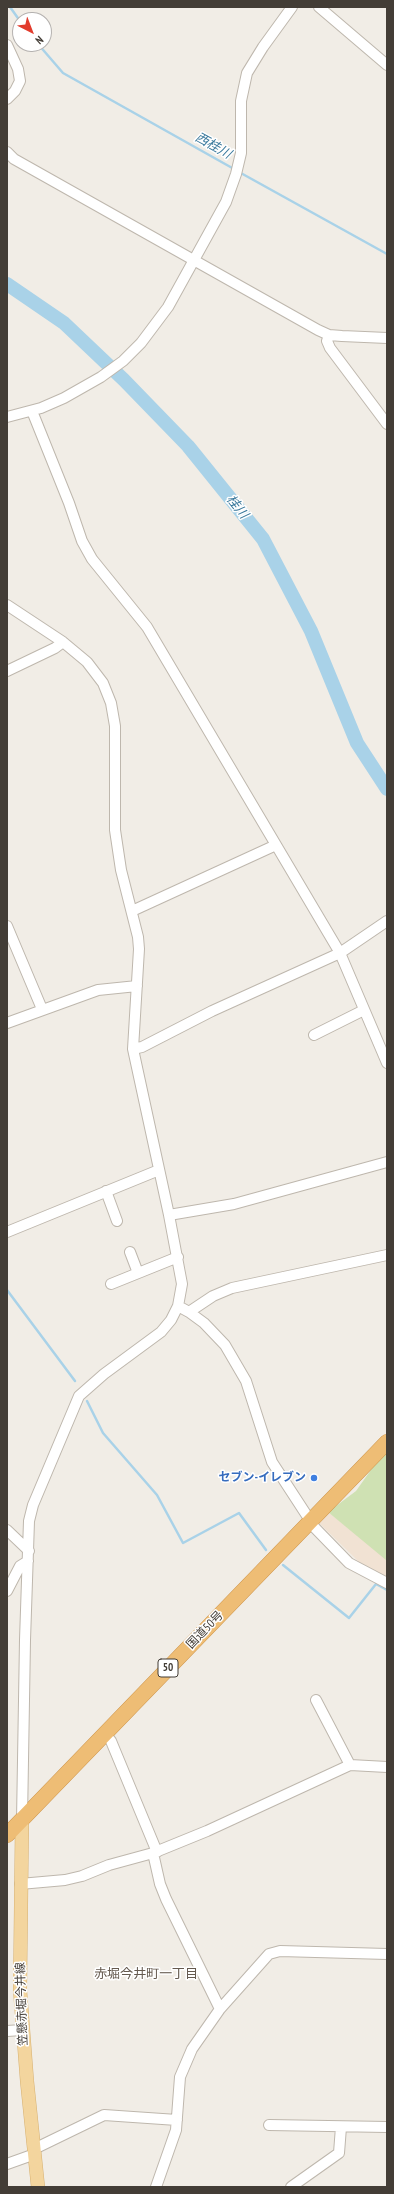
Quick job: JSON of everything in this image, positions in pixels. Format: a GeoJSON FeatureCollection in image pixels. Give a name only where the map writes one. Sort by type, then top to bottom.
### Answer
{"type":"FeatureCollection","features":[{"type":"Feature","properties":{"kind":"highway","name":"国道50号"},"geometry":{"type":"LineString","coordinates":[[7,1835],[387,1442]]}},
{"type":"Feature","properties":{"kind":"main road","name":"笠懸赤堀今井線"},"geometry":{"type":"LineString","coordinates":[[22,1820],[20,1884],[20,1990],[22,2030],[38,2187]]}},
{"type":"Feature","properties":{"kind":"street"},"geometry":{"type":"LineString","coordinates":[[7,417],[32,410],[64,398],[101,377],[120,363],[141,343],[157,323],[180,289],[228,196],[237,171],[241,147],[241,101],[244,81],[262,47],[292,7]]}},
{"type":"Feature","properties":{"kind":"street"},"geometry":{"type":"LineString","coordinates":[[319,7],[387,64]]}},
{"type":"Feature","properties":{"kind":"street"},"geometry":{"type":"LineString","coordinates":[[7,46],[18,68],[20,81],[15,91],[7,99]]}},
{"type":"Feature","properties":{"kind":"street"},"geometry":{"type":"LineString","coordinates":[[7,152],[14,159],[329,335],[387,338]]}},
{"type":"Feature","properties":{"kind":"street"},"geometry":{"type":"LineString","coordinates":[[329,335],[327,340],[330,348],[387,424]]}},
{"type":"Feature","properties":{"kind":"street"},"geometry":{"type":"LineString","coordinates":[[32,410],[69,503],[82,541],[92,559],[147,627],[340,953],[387,1063]]}},
{"type":"Feature","properties":{"kind":"street"},"geometry":{"type":"LineString","coordinates":[[7,605],[63,642],[87,662],[103,683],[111,703],[115,726],[115,830],[121,870],[132,911],[139,949],[134,1049],[178,1257],[182,1284],[178,1306],[171,1320],[161,1332],[88,1387],[74,1403],[33,1505],[29,1521],[22,1820]]}},
{"type":"Feature","properties":{"kind":"street"},"geometry":{"type":"LineString","coordinates":[[7,671],[56,648],[63,642]]}},
{"type":"Feature","properties":{"kind":"street"},"geometry":{"type":"LineString","coordinates":[[132,911],[276,845]]}},
{"type":"Feature","properties":{"kind":"street"},"geometry":{"type":"LineString","coordinates":[[134,1049],[142,1047],[212,1011],[340,953],[387,921]]}},
{"type":"Feature","properties":{"kind":"street"},"geometry":{"type":"LineString","coordinates":[[7,926],[42,1009]]}},
{"type":"Feature","properties":{"kind":"street"},"geometry":{"type":"LineString","coordinates":[[7,1023],[103,988],[137,986]]}},
{"type":"Feature","properties":{"kind":"street"},"geometry":{"type":"LineString","coordinates":[[314,1035],[364,1010]]}},
{"type":"Feature","properties":{"kind":"street"},"geometry":{"type":"LineString","coordinates":[[169,1215],[234,1204],[387,1162]]}},
{"type":"Feature","properties":{"kind":"street"},"geometry":{"type":"LineString","coordinates":[[7,1232],[159,1170]]}},
{"type":"Feature","properties":{"kind":"street"},"geometry":{"type":"LineString","coordinates":[[106,1191],[117,1221]]}},
{"type":"Feature","properties":{"kind":"street"},"geometry":{"type":"LineString","coordinates":[[130,1252],[138,1272]]}},
{"type":"Feature","properties":{"kind":"street"},"geometry":{"type":"LineString","coordinates":[[189,1312],[213,1296],[232,1288],[387,1255]]}},
{"type":"Feature","properties":{"kind":"street"},"geometry":{"type":"LineString","coordinates":[[111,1284],[178,1257]]}},
{"type":"Feature","properties":{"kind":"street"},"geometry":{"type":"LineString","coordinates":[[178,1306],[189,1312],[225,1344],[251,1393],[265,1445],[272,1462],[315,1528],[349,1563],[387,1583]]}},
{"type":"Feature","properties":{"kind":"street"},"geometry":{"type":"LineString","coordinates":[[7,1530],[28,1551]]}},
{"type":"Feature","properties":{"kind":"street"},"geometry":{"type":"LineString","coordinates":[[7,1591],[20,1566],[28,1561]]}},
{"type":"Feature","properties":{"kind":"street"},"geometry":{"type":"LineString","coordinates":[[316,1700],[350,1765]]}},
{"type":"Feature","properties":{"kind":"street"},"geometry":{"type":"LineString","coordinates":[[105,1734],[111,1741],[155,1852],[160,1884],[166,1899],[220,2010]]}},
{"type":"Feature","properties":{"kind":"street"},"geometry":{"type":"LineString","coordinates":[[20,1884],[65,1880],[82,1876],[109,1865],[155,1852],[233,1820],[350,1765],[387,1767]]}},
{"type":"Feature","properties":{"kind":"street"},"geometry":{"type":"LineString","coordinates":[[156,2187],[178,2120],[180,2083],[183,2069],[196,2042],[220,2010],[272,1952],[387,1954]]}},
{"type":"Feature","properties":{"kind":"street"},"geometry":{"type":"LineString","coordinates":[[7,2031],[22,2030]]}},
{"type":"Feature","properties":{"kind":"street"},"geometry":{"type":"LineString","coordinates":[[7,2164],[104,2115],[178,2120]]}},
{"type":"Feature","properties":{"kind":"street"},"geometry":{"type":"LineString","coordinates":[[269,2126],[387,2127]]}},
{"type":"Feature","properties":{"kind":"street"},"geometry":{"type":"LineString","coordinates":[[291,2187],[339,2153],[341,2127]]}},
{"type":"Feature","properties":{"kind":"shaded area"},"geometry":{"type":"Polygon","coordinates":[[[328,1512],[387,1558],[387,1578],[360,1563],[320,1524],[319,1520],[328,1512]]]}},
{"type":"Feature","properties":{"kind":"green space"},"geometry":{"type":"Polygon","coordinates":[[[387,1452],[386,1560],[328,1512],[356,1491],[373,1467],[387,1452]]]}},
{"type":"Feature","properties":{"kind":"waterway","name":"西桂川"},"geometry":{"type":"LineString","coordinates":[[10,7],[14,12]]}},
{"type":"Feature","properties":{"kind":"waterway","name":"西桂川"},"geometry":{"type":"LineString","coordinates":[[45,52],[63,73],[234,169]]}},
{"type":"Feature","properties":{"kind":"waterway","name":"西桂川"},"geometry":{"type":"LineString","coordinates":[[239,172],[387,254]]}},
{"type":"Feature","properties":{"kind":"waterway","name":"桂川"},"geometry":{"type":"LineString","coordinates":[[7,284],[64,323],[124,380],[188,446],[263,539],[311,631],[357,743],[387,789]]}},
{"type":"Feature","properties":{"kind":"waterway"},"geometry":{"type":"LineString","coordinates":[[7,1290],[75,1381]]}},
{"type":"Feature","properties":{"kind":"waterway"},"geometry":{"type":"LineString","coordinates":[[87,1401],[103,1433],[157,1495],[183,1543],[239,1513],[266,1550]]}},
{"type":"Feature","properties":{"kind":"waterway"},"geometry":{"type":"LineString","coordinates":[[283,1565],[349,1618],[376,1584],[387,1590]]}},
{"type":"Feature","properties":{"kind":"place","name":"セブン-イレブン"},"geometry":{"type":"Point","coordinates":[314,1478]}},
{"type":"Feature","properties":{"kind":"district","name":"赤堀今井町一丁目"},"geometry":{"type":"Point","coordinates":[146,1974]}}]}
